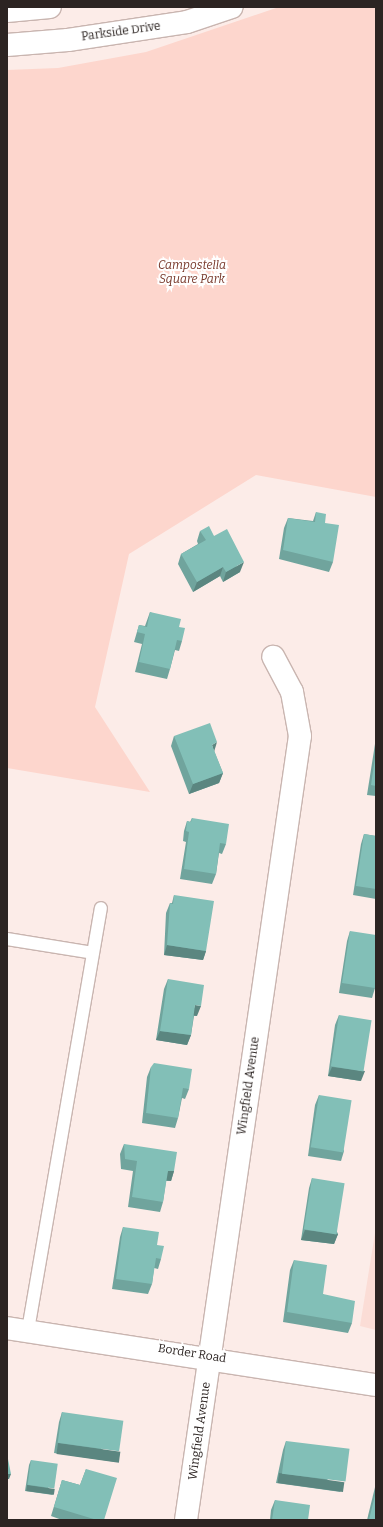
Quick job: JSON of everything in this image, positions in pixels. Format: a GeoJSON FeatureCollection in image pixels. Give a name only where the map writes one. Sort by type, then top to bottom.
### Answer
{"type":"FeatureCollection","features":[{"type":"Feature","properties":{"kind":"street"},"geometry":{"type":"LineString","coordinates":[[7,11],[50,7]]}},
{"type":"Feature","properties":{"kind":"street","name":"Parkside Drive"},"geometry":{"type":"LineString","coordinates":[[7,45],[68,40],[187,22],[232,7]]}},
{"type":"Feature","properties":{"kind":"street","name":"Wingfield Avenue"},"geometry":{"type":"LineString","coordinates":[[186,1520],[300,736],[292,692],[273,657]]}},
{"type":"Feature","properties":{"kind":"street","name":"Border Road"},"geometry":{"type":"LineString","coordinates":[[17,1329],[210,1357],[376,1384]]}},
{"type":"Feature","properties":{"kind":"lane"},"geometry":{"type":"LineString","coordinates":[[17,1329],[101,908]]}},
{"type":"Feature","properties":{"kind":"lane"},"geometry":{"type":"LineString","coordinates":[[7,939],[93,952]]}},
{"type":"Feature","properties":{"kind":"shaded area"},"geometry":{"type":"Polygon","coordinates":[[[376,1227],[376,1330],[360,1326],[376,1227]]]}},
{"type":"Feature","properties":{"kind":"green space","name":"Campostella Square Park"},"geometry":{"type":"Polygon","coordinates":[[[279,7],[376,7],[376,497],[256,475],[129,554],[95,707],[150,792],[7,768],[7,70],[58,68],[146,52],[279,7]]]}},
{"type":"Feature","properties":{"kind":"building"},"geometry":{"type":"Polygon","coordinates":[[[316,512],[326,514],[325,523],[339,525],[333,562],[283,550],[288,518],[315,522],[316,512]]]}},
{"type":"Feature","properties":{"kind":"building"},"geometry":{"type":"Polygon","coordinates":[[[209,526],[214,536],[227,529],[244,562],[226,572],[223,567],[197,582],[181,554],[206,540],[200,531],[209,526]]]}},
{"type":"Feature","properties":{"kind":"building"},"geometry":{"type":"Polygon","coordinates":[[[150,612],[181,619],[179,627],[185,628],[182,641],[177,640],[170,669],[139,662],[145,634],[137,632],[139,625],[147,627],[150,612]]]}},
{"type":"Feature","properties":{"kind":"building"},"geometry":{"type":"Polygon","coordinates":[[[210,723],[217,742],[212,745],[223,773],[193,784],[174,736],[210,723]]]}},
{"type":"Feature","properties":{"kind":"building"},"geometry":{"type":"Polygon","coordinates":[[[376,751],[376,786],[371,785],[376,751]]]}},
{"type":"Feature","properties":{"kind":"building"},"geometry":{"type":"Polygon","coordinates":[[[192,818],[229,824],[226,844],[220,843],[216,874],[184,869],[189,832],[186,831],[187,821],[191,822],[192,818]]]}},
{"type":"Feature","properties":{"kind":"building"},"geometry":{"type":"Polygon","coordinates":[[[364,834],[376,836],[376,889],[356,886],[364,834]]]}},
{"type":"Feature","properties":{"kind":"building"},"geometry":{"type":"Polygon","coordinates":[[[174,895],[214,901],[206,951],[167,945],[170,903],[173,904],[174,895]]]}},
{"type":"Feature","properties":{"kind":"building"},"geometry":{"type":"Polygon","coordinates":[[[350,931],[376,935],[375,988],[342,983],[350,931]]]}},
{"type":"Feature","properties":{"kind":"building"},"geometry":{"type":"Polygon","coordinates":[[[168,979],[204,985],[201,1006],[195,1005],[191,1035],[160,1031],[168,979]]]}},
{"type":"Feature","properties":{"kind":"building"},"geometry":{"type":"Polygon","coordinates":[[[339,1015],[372,1020],[363,1072],[331,1066],[339,1015]]]}},
{"type":"Feature","properties":{"kind":"building"},"geometry":{"type":"Polygon","coordinates":[[[154,1063],[192,1069],[189,1089],[183,1088],[178,1118],[146,1113],[151,1067],[154,1063]]]}},
{"type":"Feature","properties":{"kind":"building"},"geometry":{"type":"Polygon","coordinates":[[[319,1095],[352,1100],[343,1153],[311,1147],[319,1095]]]}},
{"type":"Feature","properties":{"kind":"building"},"geometry":{"type":"Polygon","coordinates":[[[124,1144],[177,1152],[174,1171],[168,1171],[163,1202],[132,1197],[137,1161],[125,1159],[124,1144]]]}},
{"type":"Feature","properties":{"kind":"building"},"geometry":{"type":"Polygon","coordinates":[[[312,1178],[345,1183],[336,1235],[304,1229],[312,1178]]]}},
{"type":"Feature","properties":{"kind":"building"},"geometry":{"type":"Polygon","coordinates":[[[123,1227],[159,1232],[157,1245],[164,1246],[161,1259],[156,1258],[152,1284],[116,1279],[123,1227]]]}},
{"type":"Feature","properties":{"kind":"building"},"geometry":{"type":"Polygon","coordinates":[[[294,1260],[327,1265],[323,1294],[355,1301],[352,1323],[287,1312],[294,1260]]]}},
{"type":"Feature","properties":{"kind":"building"},"geometry":{"type":"Polygon","coordinates":[[[62,1412],[123,1421],[119,1451],[58,1443],[62,1412]]]}},
{"type":"Feature","properties":{"kind":"building"},"geometry":{"type":"Polygon","coordinates":[[[286,1441],[350,1449],[346,1482],[282,1474],[286,1441]]]}},
{"type":"Feature","properties":{"kind":"building"},"geometry":{"type":"Polygon","coordinates":[[[7,1454],[11,1474],[7,1474],[7,1454]]]}},
{"type":"Feature","properties":{"kind":"building"},"geometry":{"type":"Polygon","coordinates":[[[31,1460],[58,1464],[54,1489],[28,1485],[31,1460]]]}},
{"type":"Feature","properties":{"kind":"building"},"geometry":{"type":"Polygon","coordinates":[[[86,1469],[117,1478],[104,1520],[97,1520],[54,1507],[62,1480],[80,1485],[86,1469]]]}},
{"type":"Feature","properties":{"kind":"building"},"geometry":{"type":"Polygon","coordinates":[[[376,1491],[376,1520],[369,1520],[376,1491]]]}},
{"type":"Feature","properties":{"kind":"building"},"geometry":{"type":"Polygon","coordinates":[[[275,1500],[310,1505],[308,1520],[272,1520],[275,1500]]]}}]}
